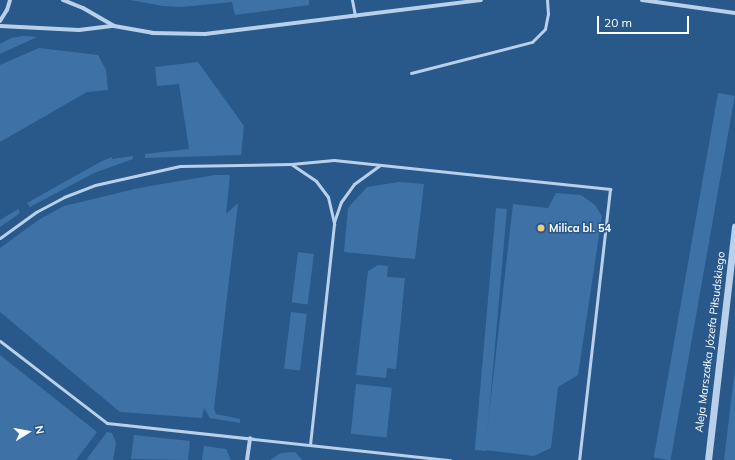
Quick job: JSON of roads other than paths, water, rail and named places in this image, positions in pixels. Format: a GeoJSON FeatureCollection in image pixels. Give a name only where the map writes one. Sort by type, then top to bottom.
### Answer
{"type":"FeatureCollection","features":[{"type":"Feature","properties":{"kind":"street"},"geometry":{"type":"LineString","coordinates":[[0,21],[7,10],[10,0]]}},
{"type":"Feature","properties":{"kind":"street"},"geometry":{"type":"LineString","coordinates":[[63,0],[83,8],[114,26]]}},
{"type":"Feature","properties":{"kind":"street"},"geometry":{"type":"LineString","coordinates":[[0,26],[80,30],[114,26],[152,33],[200,34],[482,0]]}},
{"type":"Feature","properties":{"kind":"street"},"geometry":{"type":"LineString","coordinates":[[642,0],[735,13]]}},
{"type":"Feature","properties":{"kind":"street","name":"Aleja Marszałka Józefa Piłsudskiego"},"geometry":{"type":"LineString","coordinates":[[708,460],[735,227]]}},
{"type":"Feature","properties":{"kind":"street"},"geometry":{"type":"LineString","coordinates":[[247,460],[250,438]]}},
{"type":"Feature","properties":{"kind":"lane"},"geometry":{"type":"LineString","coordinates":[[352,0],[355,16]]}},
{"type":"Feature","properties":{"kind":"lane"},"geometry":{"type":"LineString","coordinates":[[411,73],[532,42],[545,29],[548,14],[547,0]]}},
{"type":"Feature","properties":{"kind":"lane"},"geometry":{"type":"LineString","coordinates":[[0,238],[36,212],[64,197],[94,185],[180,166],[291,164],[334,160],[379,166],[610,189],[579,460]]}},
{"type":"Feature","properties":{"kind":"lane"},"geometry":{"type":"LineString","coordinates":[[291,164],[316,181],[328,197],[334,224]]}},
{"type":"Feature","properties":{"kind":"lane"},"geometry":{"type":"LineString","coordinates":[[310,444],[334,224],[341,202],[354,184],[379,166]]}},
{"type":"Feature","properties":{"kind":"lane"},"geometry":{"type":"LineString","coordinates":[[0,341],[107,423],[450,460]]}},
{"type":"Feature","properties":{"kind":"place","name":"Milica bl. 54"},"geometry":{"type":"Point","coordinates":[541,228]}}]}
